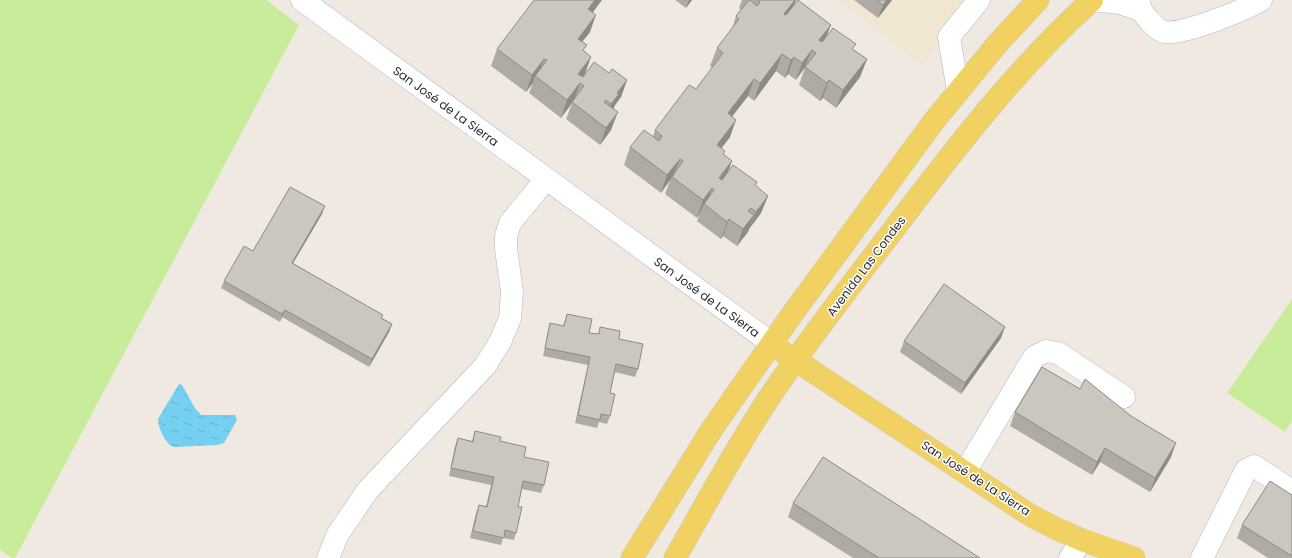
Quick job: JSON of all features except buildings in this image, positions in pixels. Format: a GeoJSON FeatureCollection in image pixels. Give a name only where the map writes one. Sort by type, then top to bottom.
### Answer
{"type":"FeatureCollection","features":[{"type":"Feature","properties":{"kind":"main road"},"geometry":{"type":"LineString","coordinates":[[632,558],[712,429],[771,343],[911,151],[958,91],[1038,0]]}},
{"type":"Feature","properties":{"kind":"main road","name":"Avenida Las Condes"},"geometry":{"type":"LineString","coordinates":[[675,558],[758,415],[796,360],[952,153],[998,97],[1035,54],[1092,0]]}},
{"type":"Feature","properties":{"kind":"main road","name":"San José de La Sierra"},"geometry":{"type":"LineString","coordinates":[[771,343],[1030,515],[1055,528],[1076,549],[1134,558]]}},
{"type":"Feature","properties":{"kind":"street","name":"San José de La Sierra"},"geometry":{"type":"LineString","coordinates":[[302,0],[771,343]]}},
{"type":"Feature","properties":{"kind":"street"},"geometry":{"type":"LineString","coordinates":[[958,91],[949,37],[979,0]]}},
{"type":"Feature","properties":{"kind":"street"},"geometry":{"type":"LineString","coordinates":[[1092,0],[1140,5],[1154,26],[1164,32],[1179,31],[1227,16],[1261,0]]}},
{"type":"Feature","properties":{"kind":"street"},"geometry":{"type":"LineString","coordinates":[[328,558],[338,534],[368,490],[485,366],[500,342],[510,318],[512,292],[506,249],[506,236],[510,223],[546,179]]}},
{"type":"Feature","properties":{"kind":"street"},"geometry":{"type":"LineString","coordinates":[[965,472],[1034,357],[1046,351],[1058,353],[1124,397]]}},
{"type":"Feature","properties":{"kind":"street"},"geometry":{"type":"LineString","coordinates":[[1202,558],[1246,470],[1254,466],[1292,491]]}},
{"type":"Feature","properties":{"kind":"shaded area"},"geometry":{"type":"Polygon","coordinates":[[[839,0],[975,0],[922,65],[839,0]]]}},
{"type":"Feature","properties":{"kind":"green space"},"geometry":{"type":"Polygon","coordinates":[[[0,0],[266,0],[299,25],[15,558],[12,558],[0,550],[0,0]]]}},
{"type":"Feature","properties":{"kind":"green space"},"geometry":{"type":"Polygon","coordinates":[[[1292,299],[1292,421],[1285,432],[1227,393],[1292,299]]]}},
{"type":"Feature","properties":{"kind":"water"},"geometry":{"type":"Polygon","coordinates":[[[179,384],[182,385],[195,408],[201,415],[235,415],[237,420],[224,443],[218,445],[173,447],[167,442],[161,430],[158,419],[179,384]]]}}]}
